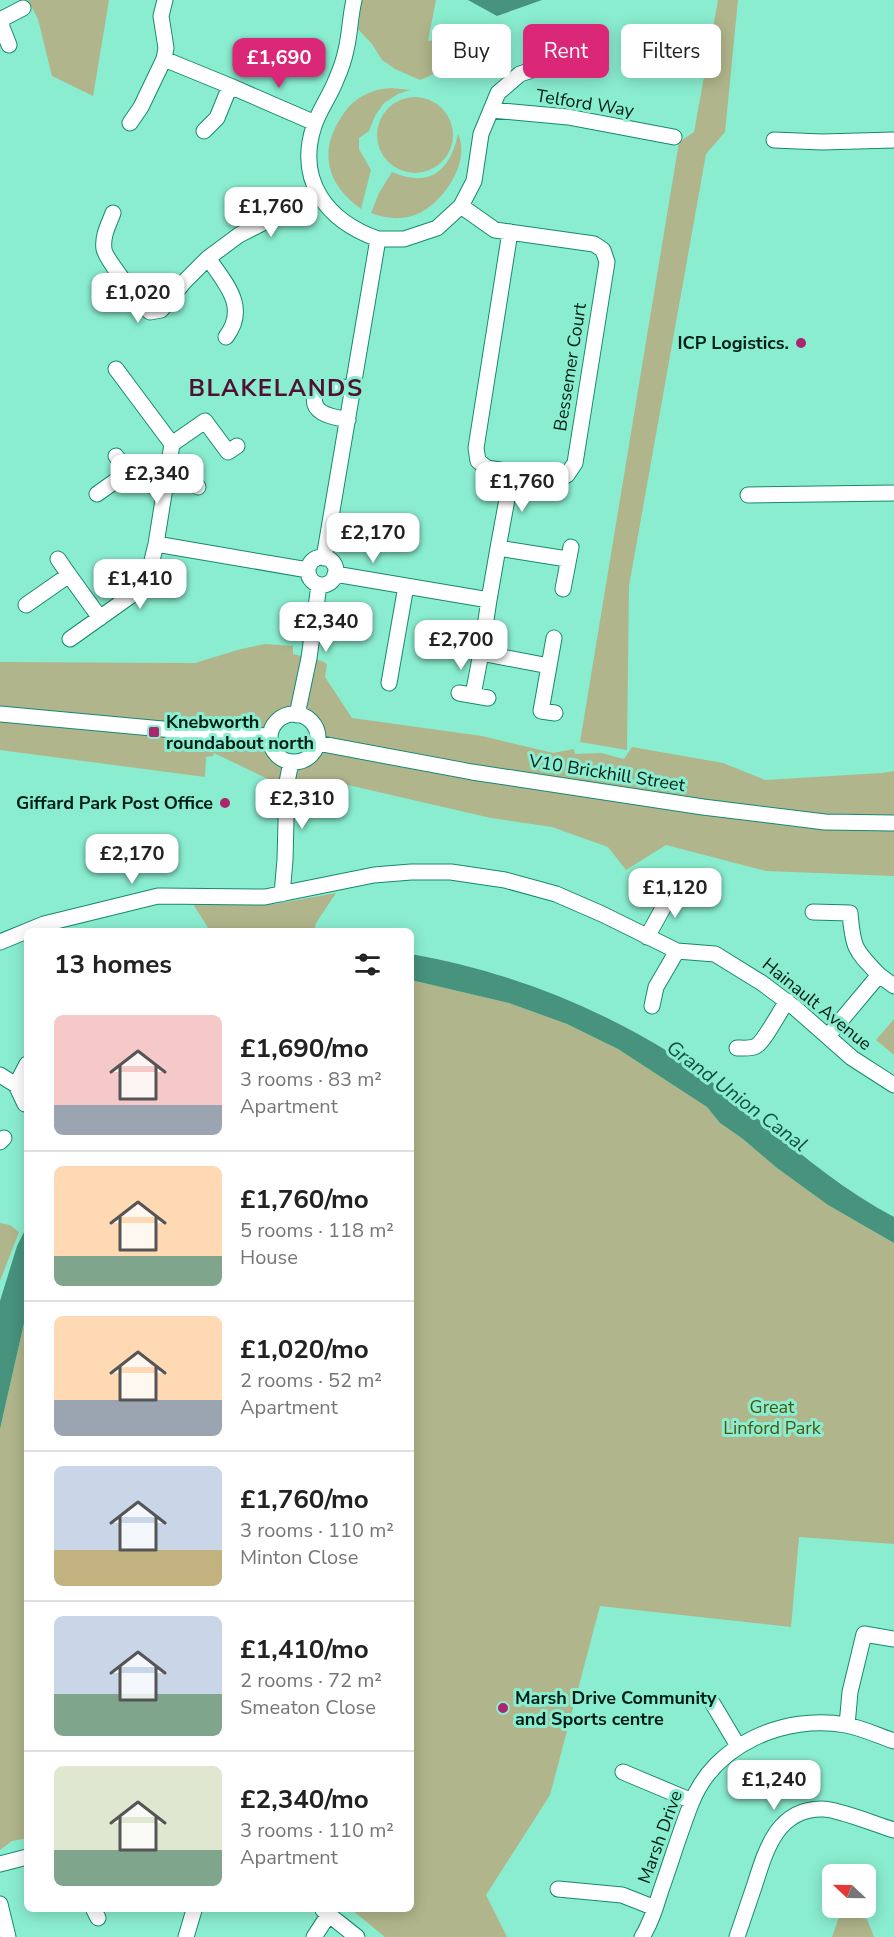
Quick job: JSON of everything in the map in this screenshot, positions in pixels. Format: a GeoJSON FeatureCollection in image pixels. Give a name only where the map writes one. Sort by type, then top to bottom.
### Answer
{"type":"FeatureCollection","features":[{"type":"Feature","properties":{"kind":"street"},"geometry":{"type":"LineString","coordinates":[[130,123],[141,107],[164,59],[166,48],[161,16],[165,0]]}},
{"type":"Feature","properties":{"kind":"street"},"geometry":{"type":"LineString","coordinates":[[354,0],[346,50],[309,142],[310,171],[318,195],[336,217],[359,232],[378,239],[404,239],[437,228],[461,206],[474,181],[481,134],[498,93],[523,73]]}},
{"type":"Feature","properties":{"kind":"street"},"geometry":{"type":"LineString","coordinates":[[9,45],[0,21],[23,8]]}},
{"type":"Feature","properties":{"kind":"street"},"geometry":{"type":"LineString","coordinates":[[164,59],[315,123]]}},
{"type":"Feature","properties":{"kind":"street"},"geometry":{"type":"LineString","coordinates":[[204,131],[217,118],[230,86]]}},
{"type":"Feature","properties":{"kind":"street","name":"Telford Way"},"geometry":{"type":"LineString","coordinates":[[491,110],[568,117],[674,137]]}},
{"type":"Feature","properties":{"kind":"street"},"geometry":{"type":"LineString","coordinates":[[774,140],[822,142],[894,140]]}},
{"type":"Feature","properties":{"kind":"street"},"geometry":{"type":"LineString","coordinates":[[113,213],[105,233],[104,251],[141,305],[150,312],[161,310],[208,258],[239,235],[318,195]]}},
{"type":"Feature","properties":{"kind":"street","name":"Bessemer Court"},"geometry":{"type":"LineString","coordinates":[[461,206],[495,230],[510,232],[594,244],[603,250],[607,262],[575,463],[567,475],[558,479],[487,468],[478,461],[476,448],[510,232]]}},
{"type":"Feature","properties":{"kind":"street"},"geometry":{"type":"LineString","coordinates":[[324,558],[378,239]]}},
{"type":"Feature","properties":{"kind":"street"},"geometry":{"type":"LineString","coordinates":[[208,258],[232,291],[236,308],[233,328],[226,337]]}},
{"type":"Feature","properties":{"kind":"street"},"geometry":{"type":"LineString","coordinates":[[116,369],[172,444]]}},
{"type":"Feature","properties":{"kind":"street"},"geometry":{"type":"LineString","coordinates":[[348,420],[319,411],[315,406],[315,396],[318,390],[327,385],[353,389]]}},
{"type":"Feature","properties":{"kind":"street"},"geometry":{"type":"LineString","coordinates":[[70,639],[146,585],[156,544],[172,444],[205,422],[228,452],[237,446]]}},
{"type":"Feature","properties":{"kind":"street"},"geometry":{"type":"LineString","coordinates":[[116,456],[128,472]]}},
{"type":"Feature","properties":{"kind":"street"},"geometry":{"type":"LineString","coordinates":[[97,494],[128,472],[139,470],[153,486],[164,490]]}},
{"type":"Feature","properties":{"kind":"street"},"geometry":{"type":"LineString","coordinates":[[474,695],[512,472]]}},
{"type":"Feature","properties":{"kind":"street"},"geometry":{"type":"LineString","coordinates":[[164,490],[187,473],[198,486]]}},
{"type":"Feature","properties":{"kind":"street"},"geometry":{"type":"LineString","coordinates":[[748,495],[894,493]]}},
{"type":"Feature","properties":{"kind":"street"},"geometry":{"type":"LineString","coordinates":[[156,544],[308,570]]}},
{"type":"Feature","properties":{"kind":"street"},"geometry":{"type":"LineString","coordinates":[[498,548],[569,553],[564,589]]}},
{"type":"Feature","properties":{"kind":"street"},"geometry":{"type":"LineString","coordinates":[[324,558],[332,562],[335,574],[329,583],[319,585],[310,578],[308,570],[312,562],[324,558]]}},
{"type":"Feature","properties":{"kind":"street"},"geometry":{"type":"LineString","coordinates":[[58,559],[100,618]]}},
{"type":"Feature","properties":{"kind":"street"},"geometry":{"type":"LineString","coordinates":[[26,605],[69,574]]}},
{"type":"Feature","properties":{"kind":"street"},"geometry":{"type":"LineString","coordinates":[[335,574],[489,600]]}},
{"type":"Feature","properties":{"kind":"street"},"geometry":{"type":"LineString","coordinates":[[297,715],[309,658],[319,585]]}},
{"type":"Feature","properties":{"kind":"street"},"geometry":{"type":"LineString","coordinates":[[389,683],[406,586]]}},
{"type":"Feature","properties":{"kind":"street"},"geometry":{"type":"LineString","coordinates":[[554,638],[541,711],[555,713]]}},
{"type":"Feature","properties":{"kind":"street"},"geometry":{"type":"LineString","coordinates":[[481,653],[549,666]]}},
{"type":"Feature","properties":{"kind":"street"},"geometry":{"type":"LineString","coordinates":[[0,714],[206,733],[270,736]]}},
{"type":"Feature","properties":{"kind":"street"},"geometry":{"type":"LineString","coordinates":[[297,715],[311,722],[316,729],[317,743],[307,758],[300,762],[291,762],[275,753],[270,736],[275,724],[280,720],[297,715]]}},
{"type":"Feature","properties":{"kind":"street","name":"V10 Brickhill Street"},"geometry":{"type":"LineString","coordinates":[[317,743],[472,772],[703,807],[825,822],[894,823]]}},
{"type":"Feature","properties":{"kind":"street"},"geometry":{"type":"LineString","coordinates":[[282,894],[287,782],[291,762]]}},
{"type":"Feature","properties":{"kind":"street","name":"Hainault Avenue"},"geometry":{"type":"LineString","coordinates":[[46,928],[158,896],[265,897],[374,875],[451,872],[505,880],[556,894],[677,951],[715,954],[762,982],[852,1058],[894,1085]]}},
{"type":"Feature","properties":{"kind":"street"},"geometry":{"type":"LineString","coordinates":[[647,937],[673,890],[681,884]]}},
{"type":"Feature","properties":{"kind":"street"},"geometry":{"type":"LineString","coordinates":[[813,912],[856,913],[852,939],[858,953],[879,975],[894,986]]}},
{"type":"Feature","properties":{"kind":"street","name":"Hainault Avenue"},"geometry":{"type":"LineString","coordinates":[[0,942],[24,935]]}},
{"type":"Feature","properties":{"kind":"street"},"geometry":{"type":"LineString","coordinates":[[652,1006],[656,987],[677,951]]}},
{"type":"Feature","properties":{"kind":"street"},"geometry":{"type":"LineString","coordinates":[[828,1036],[879,975]]}},
{"type":"Feature","properties":{"kind":"street"},"geometry":{"type":"LineString","coordinates":[[737,1048],[754,1047],[762,1041],[771,1023],[787,1001]]}},
{"type":"Feature","properties":{"kind":"street"},"geometry":{"type":"LineString","coordinates":[[16,1085],[24,1070]]}},
{"type":"Feature","properties":{"kind":"street"},"geometry":{"type":"LineString","coordinates":[[0,1075],[16,1085],[24,1102]]}},
{"type":"Feature","properties":{"kind":"street"},"geometry":{"type":"LineString","coordinates":[[847,1725],[850,1692],[866,1627],[894,1639]]}},
{"type":"Feature","properties":{"kind":"street"},"geometry":{"type":"LineString","coordinates":[[713,1704],[738,1746]]}},
{"type":"Feature","properties":{"kind":"street","name":"Marsh Drive"},"geometry":{"type":"LineString","coordinates":[[642,1937],[655,1908],[692,1801],[703,1781],[717,1763],[738,1746],[774,1729],[815,1723],[847,1725],[894,1741]]}},
{"type":"Feature","properties":{"kind":"street"},"geometry":{"type":"LineString","coordinates":[[623,1772],[692,1801]]}},
{"type":"Feature","properties":{"kind":"street"},"geometry":{"type":"LineString","coordinates":[[737,1937],[766,1848],[775,1834],[794,1817],[808,1810],[826,1808],[894,1830]]}},
{"type":"Feature","properties":{"kind":"street"},"geometry":{"type":"LineString","coordinates":[[0,1864],[24,1858]]}},
{"type":"Feature","properties":{"kind":"street"},"geometry":{"type":"LineString","coordinates":[[558,1889],[622,1895],[655,1908]]}},
{"type":"Feature","properties":{"kind":"street"},"geometry":{"type":"LineString","coordinates":[[0,1904],[9,1937]]}},
{"type":"Feature","properties":{"kind":"street"},"geometry":{"type":"LineString","coordinates":[[186,1937],[193,1912]]}},
{"type":"Feature","properties":{"kind":"street"},"geometry":{"type":"LineString","coordinates":[[314,1937],[326,1912],[357,1937]]}},
{"type":"Feature","properties":{"kind":"green space"},"geometry":{"type":"Polygon","coordinates":[[[28,0],[109,0],[93,96],[52,76],[38,19],[28,0]]]}},
{"type":"Feature","properties":{"kind":"green space"},"geometry":{"type":"Polygon","coordinates":[[[362,0],[436,0],[428,41],[432,40],[432,74],[420,80],[395,69],[382,60],[372,44],[358,29],[362,0]]]}},
{"type":"Feature","properties":{"kind":"green space"},"geometry":{"type":"Polygon","coordinates":[[[718,0],[738,0],[725,132],[706,154],[629,586],[627,750],[580,742],[679,142],[694,132],[704,78],[721,78],[721,24],[714,24],[718,0]]]}},
{"type":"Feature","properties":{"kind":"green space"},"geometry":{"type":"Polygon","coordinates":[[[391,88],[410,90],[384,103],[369,131],[359,138],[359,149],[371,170],[361,209],[349,199],[333,177],[328,152],[336,126],[353,102],[371,92],[391,88]]]}},
{"type":"Feature","properties":{"kind":"green space"},"geometry":{"type":"Polygon","coordinates":[[[415,97],[429,100],[442,108],[450,121],[453,135],[450,149],[442,162],[429,170],[415,173],[401,170],[388,162],[380,149],[377,135],[380,121],[388,108],[401,100],[415,97]]]}},
{"type":"Feature","properties":{"kind":"green space"},"geometry":{"type":"Polygon","coordinates":[[[458,134],[461,158],[457,171],[443,194],[433,204],[412,216],[402,218],[371,213],[379,193],[392,172],[405,177],[417,178],[436,173],[450,158],[458,134]]]}},
{"type":"Feature","properties":{"kind":"green space"},"geometry":{"type":"Polygon","coordinates":[[[265,644],[293,646],[293,654],[327,664],[325,677],[352,718],[482,736],[553,753],[574,749],[575,754],[601,753],[624,759],[632,747],[723,763],[765,780],[894,771],[894,876],[766,871],[666,845],[626,870],[608,847],[552,827],[491,818],[348,785],[272,781],[214,753],[213,756],[206,757],[205,777],[0,750],[0,662],[195,663],[265,644]],[[291,715],[277,722],[271,731],[271,742],[276,752],[284,759],[295,763],[305,760],[317,743],[313,726],[309,721],[291,715]]]}},
{"type":"Feature","properties":{"kind":"green space"},"geometry":{"type":"Polygon","coordinates":[[[336,893],[315,928],[208,928],[190,899],[215,903],[275,904],[336,893]]]}},
{"type":"Feature","properties":{"kind":"green space","name":"Great Linford Park"},"geometry":{"type":"Polygon","coordinates":[[[414,981],[509,1003],[567,1024],[618,1049],[707,1107],[720,1123],[828,1205],[894,1243],[894,1544],[799,1537],[791,1627],[600,1606],[550,1795],[486,1895],[507,1937],[385,1937],[354,1912],[414,1912],[414,981]]]}},
{"type":"Feature","properties":{"kind":"green space"},"geometry":{"type":"Polygon","coordinates":[[[894,1019],[894,1055],[876,1040],[894,1019]]]}},
{"type":"Feature","properties":{"kind":"green space"},"geometry":{"type":"Polygon","coordinates":[[[0,1223],[10,1225],[19,1232],[0,1281],[0,1223]]]}},
{"type":"Feature","properties":{"kind":"green space"},"geometry":{"type":"Polygon","coordinates":[[[24,1323],[24,1839],[12,1841],[0,1850],[0,1429],[24,1323]]]}},
{"type":"Feature","properties":{"kind":"green space"},"geometry":{"type":"Polygon","coordinates":[[[839,1918],[862,1918],[867,1919],[874,1937],[832,1937],[839,1918]]]}},
{"type":"Feature","properties":{"kind":"water"},"geometry":{"type":"Polygon","coordinates":[[[468,0],[542,0],[497,16],[468,0]]]}},
{"type":"Feature","properties":{"kind":"water"},"geometry":{"type":"Polygon","coordinates":[[[414,955],[500,975],[556,995],[611,1020],[670,1052],[724,1091],[842,1185],[894,1217],[894,1243],[828,1205],[720,1123],[707,1107],[618,1049],[567,1024],[509,1003],[414,981],[414,955]]]}},
{"type":"Feature","properties":{"kind":"water"},"geometry":{"type":"Polygon","coordinates":[[[24,1232],[24,1323],[0,1429],[0,1301],[17,1246],[24,1232]]]}},
{"type":"Feature","properties":{"kind":"place","name":"ICP Logistics."},"geometry":{"type":"Point","coordinates":[801,343]}},
{"type":"Feature","properties":{"kind":"place","name":"Knebworth roundabout north"},"geometry":{"type":"Point","coordinates":[154,732]}},
{"type":"Feature","properties":{"kind":"place","name":"Giffard Park Post Office"},"geometry":{"type":"Point","coordinates":[225,803]}},
{"type":"Feature","properties":{"kind":"place","name":"Marsh Drive Community and Sports centre"},"geometry":{"type":"Point","coordinates":[503,1708]}},
{"type":"Feature","properties":{"kind":"district","name":"BLAKELANDS"},"geometry":{"type":"Point","coordinates":[276,388]}},
{"type":"Feature","properties":{"kind":"water label","name":"Grand Union Canal"},"geometry":{"type":"Point","coordinates":[737,1096]}}]}
